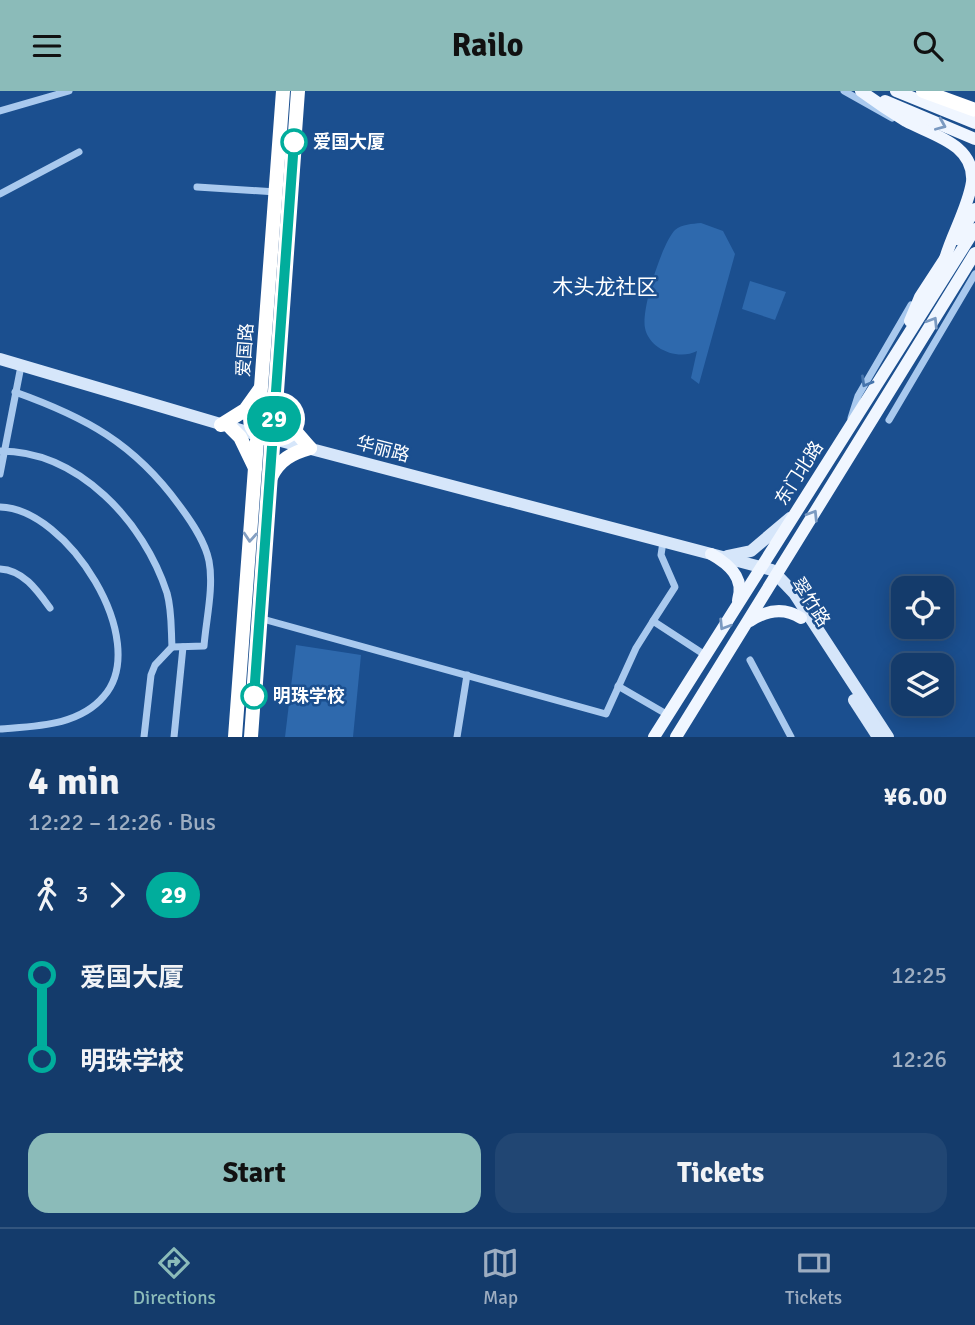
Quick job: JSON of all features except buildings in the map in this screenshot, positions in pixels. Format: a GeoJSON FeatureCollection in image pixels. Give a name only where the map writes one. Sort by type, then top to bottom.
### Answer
{"type":"FeatureCollection","features":[{"type":"Feature","properties":{"kind":"highway","name":"爱国路"},"geometry":{"type":"LineString","coordinates":[[251,737],[269,482],[262,384],[283,91]]}},
{"type":"Feature","properties":{"kind":"highway","name":"爱国路"},"geometry":{"type":"LineString","coordinates":[[235,737],[256,469],[276,391],[298,91]]}},
{"type":"Feature","properties":{"kind":"highway"},"geometry":{"type":"LineString","coordinates":[[923,91],[975,108]]}},
{"type":"Feature","properties":{"kind":"highway"},"geometry":{"type":"LineString","coordinates":[[256,469],[240,437],[226,426],[244,410],[262,384]]}},
{"type":"Feature","properties":{"kind":"highway"},"geometry":{"type":"LineString","coordinates":[[269,482],[280,463],[310,448],[290,425],[276,391]]}},
{"type":"Feature","properties":{"kind":"main road"},"geometry":{"type":"LineString","coordinates":[[862,91],[975,139]]}},
{"type":"Feature","properties":{"kind":"main road"},"geometry":{"type":"LineString","coordinates":[[862,91],[901,118],[958,147],[969,162],[972,172],[970,191],[944,255]]}},
{"type":"Feature","properties":{"kind":"main road"},"geometry":{"type":"LineString","coordinates":[[896,91],[975,123]]}},
{"type":"Feature","properties":{"kind":"main road"},"geometry":{"type":"LineString","coordinates":[[908,335],[915,308],[944,255],[975,209]]}},
{"type":"Feature","properties":{"kind":"main road","name":"东门北路"},"geometry":{"type":"LineString","coordinates":[[654,737],[975,229]]}},
{"type":"Feature","properties":{"kind":"main road","name":"东门北路"},"geometry":{"type":"LineString","coordinates":[[676,737],[975,253]]}},
{"type":"Feature","properties":{"kind":"main road"},"geometry":{"type":"LineString","coordinates":[[715,555],[730,566],[735,575],[740,593],[737,603]]}},
{"type":"Feature","properties":{"kind":"main road"},"geometry":{"type":"LineString","coordinates":[[747,624],[759,615],[777,611],[793,613],[801,618]]}},
{"type":"Feature","properties":{"kind":"street"},"geometry":{"type":"LineString","coordinates":[[0,111],[69,91]]}},
{"type":"Feature","properties":{"kind":"street"},"geometry":{"type":"LineString","coordinates":[[844,91],[873,110],[975,155]]}},
{"type":"Feature","properties":{"kind":"street"},"geometry":{"type":"LineString","coordinates":[[937,91],[975,108]]}},
{"type":"Feature","properties":{"kind":"street"},"geometry":{"type":"LineString","coordinates":[[0,194],[79,152]]}},
{"type":"Feature","properties":{"kind":"street"},"geometry":{"type":"LineString","coordinates":[[197,187],[277,192]]}},
{"type":"Feature","properties":{"kind":"street"},"geometry":{"type":"LineString","coordinates":[[847,430],[858,395],[944,255],[975,196]]}},
{"type":"Feature","properties":{"kind":"street"},"geometry":{"type":"LineString","coordinates":[[889,419],[975,273]]}},
{"type":"Feature","properties":{"kind":"street","name":"华丽路"},"geometry":{"type":"LineString","coordinates":[[0,359],[265,437],[760,567]]}},
{"type":"Feature","properties":{"kind":"street"},"geometry":{"type":"LineString","coordinates":[[0,474],[2,451],[21,366]]}},
{"type":"Feature","properties":{"kind":"street"},"geometry":{"type":"LineString","coordinates":[[15,392],[68,411],[102,429],[134,454],[165,485],[190,519],[207,551],[210,565],[204,646],[172,647]]}},
{"type":"Feature","properties":{"kind":"street"},"geometry":{"type":"LineString","coordinates":[[0,414],[10,415]]}},
{"type":"Feature","properties":{"kind":"street"},"geometry":{"type":"LineString","coordinates":[[2,451],[66,467],[89,480],[110,499],[139,539],[166,591],[171,608],[172,647],[155,665],[151,675],[145,737]]}},
{"type":"Feature","properties":{"kind":"street"},"geometry":{"type":"LineString","coordinates":[[0,506],[22,512],[52,530],[73,547],[91,571],[102,593],[117,641],[110,688],[89,709],[49,725],[0,729]]}},
{"type":"Feature","properties":{"kind":"street"},"geometry":{"type":"LineString","coordinates":[[715,555],[751,551],[790,518]]}},
{"type":"Feature","properties":{"kind":"street"},"geometry":{"type":"LineString","coordinates":[[260,618],[606,714],[636,648],[675,587],[661,555],[663,542]]}},
{"type":"Feature","properties":{"kind":"street","name":"翠竹路"},"geometry":{"type":"LineString","coordinates":[[760,567],[777,576],[794,593],[888,737]]}},
{"type":"Feature","properties":{"kind":"street"},"geometry":{"type":"LineString","coordinates":[[0,569],[18,573],[50,608]]}},
{"type":"Feature","properties":{"kind":"street","name":"翠竹路"},"geometry":{"type":"LineString","coordinates":[[777,576],[878,737]]}},
{"type":"Feature","properties":{"kind":"street"},"geometry":{"type":"LineString","coordinates":[[653,621],[705,655]]}},
{"type":"Feature","properties":{"kind":"street"},"geometry":{"type":"LineString","coordinates":[[174,737],[183,647]]}},
{"type":"Feature","properties":{"kind":"street"},"geometry":{"type":"LineString","coordinates":[[750,660],[791,737]]}},
{"type":"Feature","properties":{"kind":"street"},"geometry":{"type":"LineString","coordinates":[[457,737],[467,675]]}},
{"type":"Feature","properties":{"kind":"street"},"geometry":{"type":"LineString","coordinates":[[618,686],[668,715]]}},
{"type":"Feature","properties":{"kind":"shaded area"},"geometry":{"type":"Polygon","coordinates":[[[701,223],[723,231],[735,254],[699,384],[691,378],[697,351],[681,355],[658,347],[648,335],[645,319],[654,277],[670,237],[681,227],[701,223]]]}},
{"type":"Feature","properties":{"kind":"shaded area"},"geometry":{"type":"Polygon","coordinates":[[[750,281],[786,292],[775,320],[742,309],[750,281]]]}},
{"type":"Feature","properties":{"kind":"shaded area"},"geometry":{"type":"Polygon","coordinates":[[[296,645],[361,655],[353,737],[285,737],[296,645]]]}},
{"type":"Feature","properties":{"kind":"bus line","name":"29"},"geometry":{"type":"LineString","coordinates":[[254,696],[294,142]]}},
{"type":"Feature","properties":{"kind":"place","name":"爱国大厦"},"geometry":{"type":"Point","coordinates":[294,142]}},
{"type":"Feature","properties":{"kind":"place","name":"明珠学校"},"geometry":{"type":"Point","coordinates":[254,696]}},
{"type":"Feature","properties":{"kind":"district","name":"木头龙社区"},"geometry":{"type":"Point","coordinates":[605,287]}}]}
